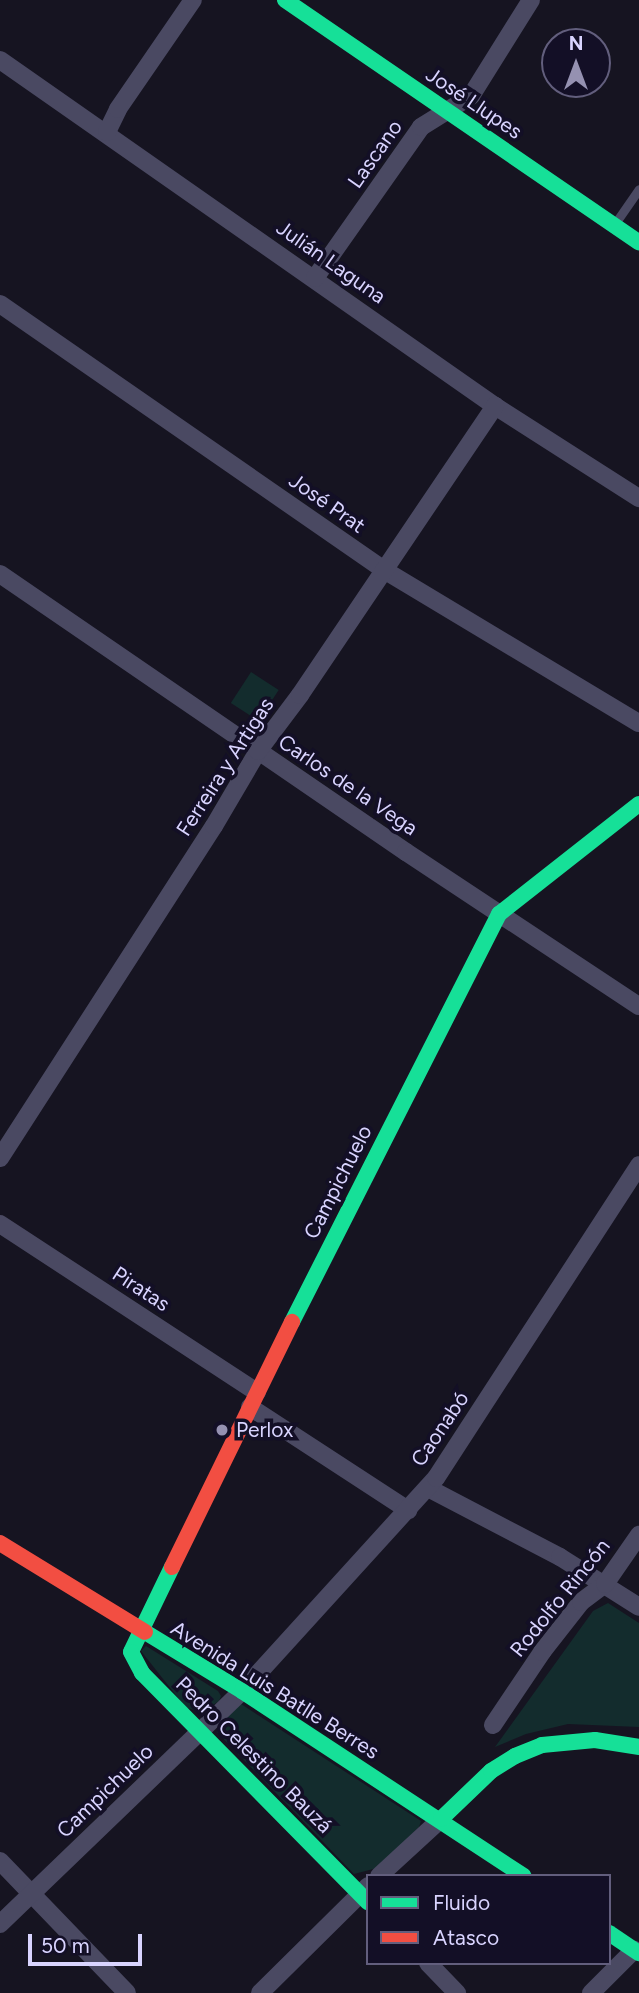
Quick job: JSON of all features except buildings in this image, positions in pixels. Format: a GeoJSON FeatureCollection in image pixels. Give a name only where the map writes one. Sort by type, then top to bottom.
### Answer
{"type":"FeatureCollection","features":[{"type":"Feature","properties":{"kind":"street"},"geometry":{"type":"LineString","coordinates":[[107,132],[118,109],[192,0]]}},
{"type":"Feature","properties":{"kind":"street","name":"José Llupes"},"geometry":{"type":"LineString","coordinates":[[285,0],[639,242]]}},
{"type":"Feature","properties":{"kind":"street","name":"Lascano"},"geometry":{"type":"LineString","coordinates":[[315,278],[421,127],[471,96],[531,0]]}},
{"type":"Feature","properties":{"kind":"street","name":"Julián Laguna"},"geometry":{"type":"LineString","coordinates":[[0,60],[107,132],[495,406],[639,498]]}},
{"type":"Feature","properties":{"kind":"street","name":"José Prat"},"geometry":{"type":"LineString","coordinates":[[0,304],[384,570],[639,723]]}},
{"type":"Feature","properties":{"kind":"street","name":"Ferreira y Artigas"},"geometry":{"type":"LineString","coordinates":[[0,1158],[214,826],[258,751],[495,406]]}},
{"type":"Feature","properties":{"kind":"street","name":"Carlos de la Vega"},"geometry":{"type":"LineString","coordinates":[[0,574],[499,914],[639,1006]]}},
{"type":"Feature","properties":{"kind":"street","name":"Campichuelo"},"geometry":{"type":"LineString","coordinates":[[139,1631],[499,914],[639,804]]}},
{"type":"Feature","properties":{"kind":"street","name":"Caonabó"},"geometry":{"type":"LineString","coordinates":[[242,1691],[428,1488],[639,1165]]}},
{"type":"Feature","properties":{"kind":"street","name":"Piratas"},"geometry":{"type":"LineString","coordinates":[[0,1224],[408,1510]]}},
{"type":"Feature","properties":{"kind":"street"},"geometry":{"type":"LineString","coordinates":[[428,1488],[605,1584],[639,1607]]}},
{"type":"Feature","properties":{"kind":"street","name":"Rodolfo Rincón"},"geometry":{"type":"LineString","coordinates":[[493,1725],[581,1602],[605,1584],[639,1535]]}},
{"type":"Feature","properties":{"kind":"street","name":"Avenida Luis Batlle Berres"},"geometry":{"type":"LineString","coordinates":[[0,1543],[139,1631],[242,1691],[521,1874]]}},
{"type":"Feature","properties":{"kind":"street","name":"Pedro Celestino Bauzá"},"geometry":{"type":"LineString","coordinates":[[139,1631],[131,1652],[134,1664],[198,1732],[365,1894]]}},
{"type":"Feature","properties":{"kind":"street","name":"Campichuelo"},"geometry":{"type":"LineString","coordinates":[[0,1924],[242,1691]]}},
{"type":"Feature","properties":{"kind":"street"},"geometry":{"type":"LineString","coordinates":[[381,1874],[491,1771],[514,1756],[542,1745],[595,1740],[639,1747]]}},
{"type":"Feature","properties":{"kind":"street"},"geometry":{"type":"LineString","coordinates":[[0,1861],[127,1993]]}},
{"type":"Feature","properties":{"kind":"street"},"geometry":{"type":"LineString","coordinates":[[260,1993],[365,1894]]}},
{"type":"Feature","properties":{"kind":"street"},"geometry":{"type":"LineString","coordinates":[[591,1993],[637,1952],[611,1934]]}},
{"type":"Feature","properties":{"kind":"street"},"geometry":{"type":"LineString","coordinates":[[430,1965],[457,1993]]}},
{"type":"Feature","properties":{"kind":"lane"},"geometry":{"type":"LineString","coordinates":[[614,225],[639,189]]}},
{"type":"Feature","properties":{"kind":"green space"},"geometry":{"type":"Polygon","coordinates":[[[251,672],[279,690],[259,721],[231,703],[251,672]]]}},
{"type":"Feature","properties":{"kind":"green space"},"geometry":{"type":"Polygon","coordinates":[[[608,1603],[639,1623],[639,1727],[568,1724],[526,1734],[495,1747],[593,1611],[608,1603]]]}},
{"type":"Feature","properties":{"kind":"green space"},"geometry":{"type":"Polygon","coordinates":[[[146,1646],[218,1691],[221,1696],[219,1701],[203,1712],[186,1708],[141,1651],[146,1646]]]}},
{"type":"Feature","properties":{"kind":"green space"},"geometry":{"type":"Polygon","coordinates":[[[241,1704],[421,1821],[419,1827],[377,1868],[354,1874],[217,1732],[221,1717],[241,1704]]]}},
{"type":"Feature","properties":{"kind":"traffic: fast"},"geometry":{"type":"LineString","coordinates":[[285,0],[639,242]]}},
{"type":"Feature","properties":{"kind":"traffic: fast"},"geometry":{"type":"LineString","coordinates":[[292,1322],[499,914],[639,804]]}},
{"type":"Feature","properties":{"kind":"traffic: fast"},"geometry":{"type":"LineString","coordinates":[[172,1567],[131,1652],[142,1673],[366,1900]]}},
{"type":"Feature","properties":{"kind":"traffic: fast"},"geometry":{"type":"LineString","coordinates":[[145,1632],[242,1691],[521,1874]]}},
{"type":"Feature","properties":{"kind":"traffic: fast"},"geometry":{"type":"LineString","coordinates":[[441,1819],[491,1771],[515,1756],[542,1745],[595,1740],[639,1747]]}},
{"type":"Feature","properties":{"kind":"traffic: fast"},"geometry":{"type":"LineString","coordinates":[[611,1934],[639,1953]]}},
{"type":"Feature","properties":{"kind":"traffic: jam"},"geometry":{"type":"LineString","coordinates":[[172,1567],[292,1322]]}},
{"type":"Feature","properties":{"kind":"traffic: jam"},"geometry":{"type":"LineString","coordinates":[[0,1543],[145,1632]]}},
{"type":"Feature","properties":{"kind":"place","name":"Perlox"},"geometry":{"type":"Point","coordinates":[222,1430]}}]}
